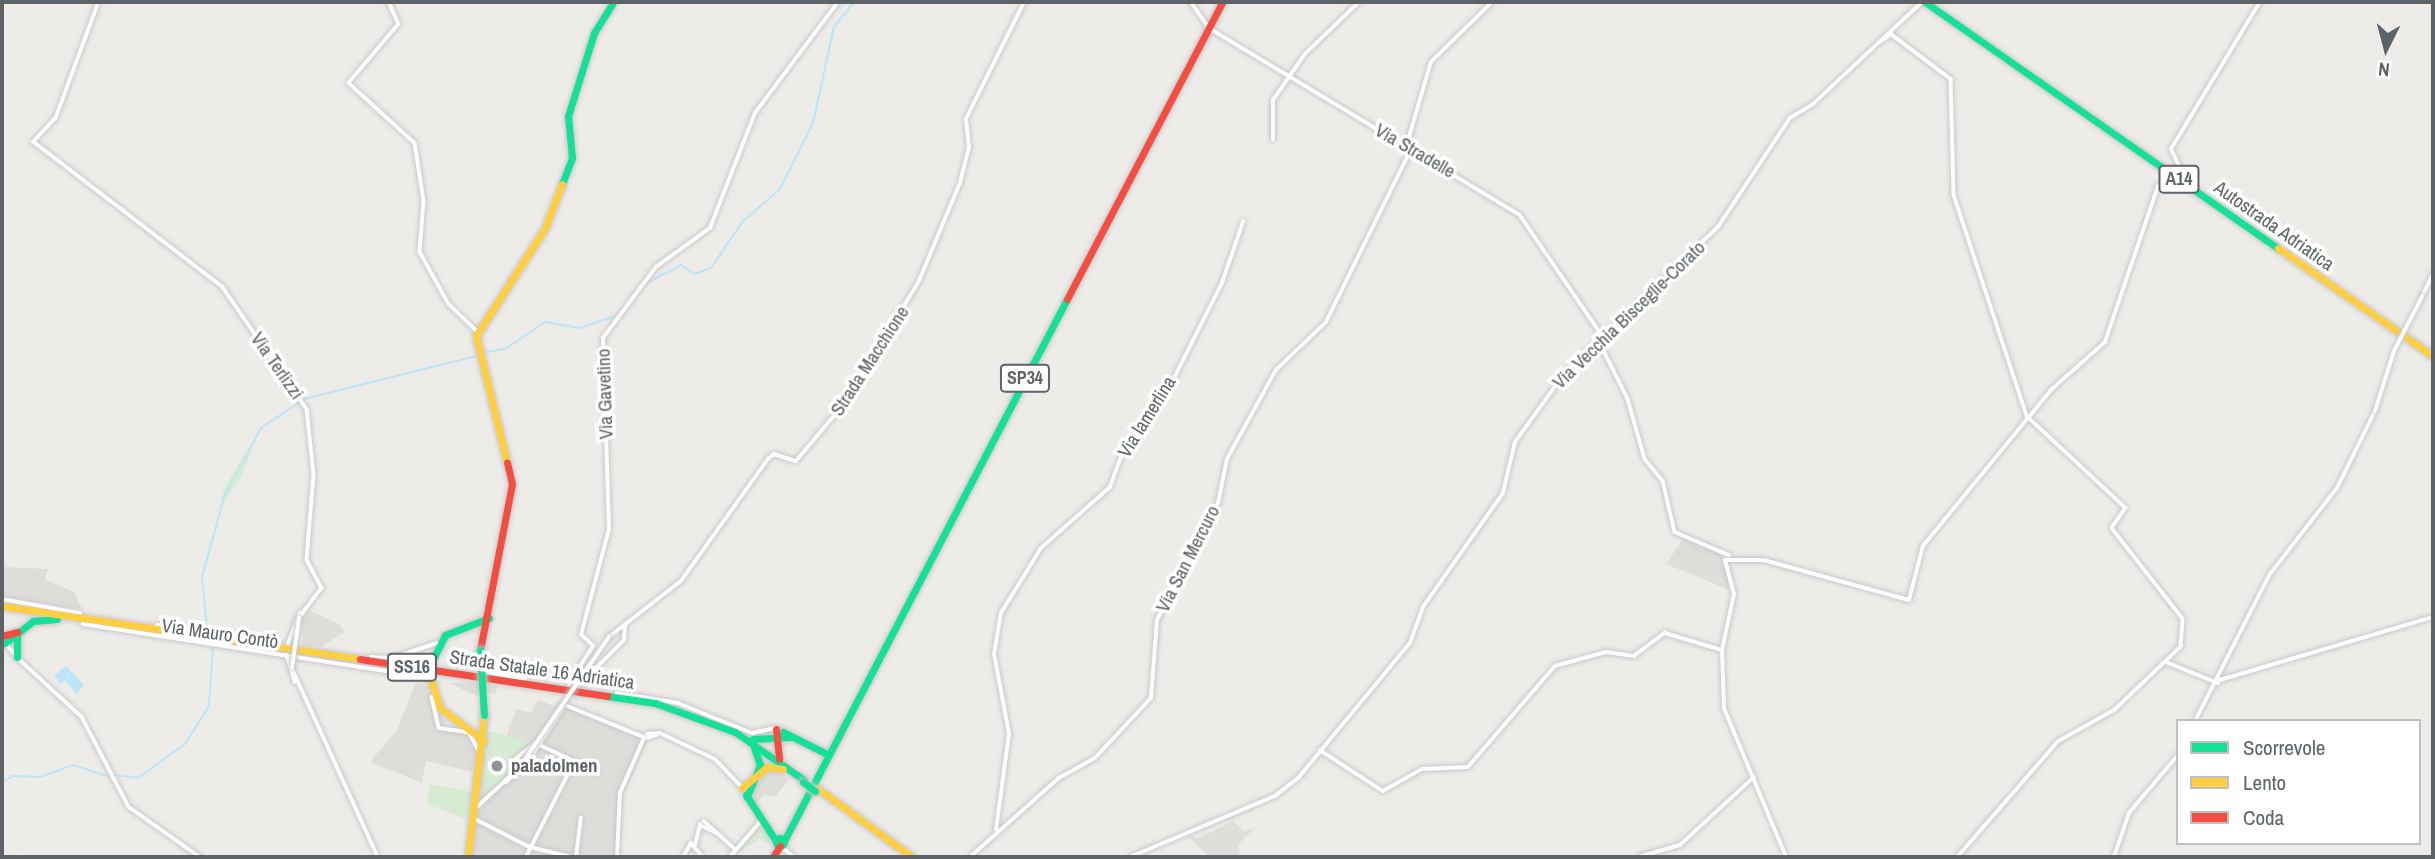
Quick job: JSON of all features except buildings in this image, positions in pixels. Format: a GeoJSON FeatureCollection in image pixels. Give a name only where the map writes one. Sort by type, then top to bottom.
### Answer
{"type":"FeatureCollection","features":[{"type":"Feature","properties":{"kind":"main road"},"geometry":{"type":"LineString","coordinates":[[468,857],[484,741],[482,623],[512,484],[490,409],[477,331],[545,228],[572,158],[568,116],[594,33],[613,2]]}},
{"type":"Feature","properties":{"kind":"main road","name":"SP34"},"geometry":{"type":"LineString","coordinates":[[826,757],[1222,2]]}},
{"type":"Feature","properties":{"kind":"main road","name":"Autostrada Adriatica"},"geometry":{"type":"LineString","coordinates":[[1931,2],[2433,354]]}},
{"type":"Feature","properties":{"kind":"main road","name":"Autostrada Adriatica"},"geometry":{"type":"LineString","coordinates":[[1922,3],[2433,354]]}},
{"type":"Feature","properties":{"kind":"main road","name":"Strada Statale 16 Adriatica"},"geometry":{"type":"LineString","coordinates":[[2,608],[57,619],[655,706],[753,747],[790,771]]}},
{"type":"Feature","properties":{"kind":"main road","name":"Strada Statale 16 Adriatica"},"geometry":{"type":"LineString","coordinates":[[2,608],[655,703],[735,732],[909,857]]}},
{"type":"Feature","properties":{"kind":"main road"},"geometry":{"type":"LineString","coordinates":[[11,611],[22,618],[17,634],[16,657]]}},
{"type":"Feature","properties":{"kind":"main road"},"geometry":{"type":"LineString","coordinates":[[3,640],[17,634],[33,621],[57,619]]}},
{"type":"Feature","properties":{"kind":"main road"},"geometry":{"type":"LineString","coordinates":[[405,666],[424,666],[435,656],[437,643],[482,623]]}},
{"type":"Feature","properties":{"kind":"main road"},"geometry":{"type":"LineString","coordinates":[[435,656],[442,666],[472,676]]}},
{"type":"Feature","properties":{"kind":"main road"},"geometry":{"type":"LineString","coordinates":[[394,668],[422,674],[435,690],[440,708],[484,728]]}},
{"type":"Feature","properties":{"kind":"main road"},"geometry":{"type":"LineString","coordinates":[[435,690],[439,680],[458,677]]}},
{"type":"Feature","properties":{"kind":"main road"},"geometry":{"type":"LineString","coordinates":[[472,724],[484,715]]}},
{"type":"Feature","properties":{"kind":"main road"},"geometry":{"type":"LineString","coordinates":[[472,724],[484,741]]}},
{"type":"Feature","properties":{"kind":"main road"},"geometry":{"type":"LineString","coordinates":[[735,732],[764,743],[779,735],[791,737],[826,757],[780,843],[761,821],[747,797],[746,782],[761,759],[753,747]]}},
{"type":"Feature","properties":{"kind":"main road"},"geometry":{"type":"LineString","coordinates":[[779,735],[774,753],[790,771]]}},
{"type":"Feature","properties":{"kind":"main road"},"geometry":{"type":"LineString","coordinates":[[746,782],[771,765],[790,771]]}},
{"type":"Feature","properties":{"kind":"street","name":"Via Terlizzi"},"geometry":{"type":"LineString","coordinates":[[99,2],[56,118],[34,142],[222,286],[307,409],[314,475],[307,560],[322,587],[299,618],[292,668],[378,857]]}},
{"type":"Feature","properties":{"kind":"street"},"geometry":{"type":"LineString","coordinates":[[389,2],[399,24],[349,83],[415,143],[424,201],[420,252],[449,304],[477,331]]}},
{"type":"Feature","properties":{"kind":"street","name":"Via Gavetino"},"geometry":{"type":"LineString","coordinates":[[569,684],[592,650],[581,635],[609,530],[603,338],[656,267],[710,228],[755,113],[838,2]]}},
{"type":"Feature","properties":{"kind":"street","name":"Strada Macchione"},"geometry":{"type":"LineString","coordinates":[[519,768],[609,637],[681,581],[768,459],[802,456],[907,305],[960,183],[969,148],[966,119],[1024,2]]}},
{"type":"Feature","properties":{"kind":"street","name":"Via Stradelle"},"geometry":{"type":"LineString","coordinates":[[1191,2],[1209,28],[1412,147],[1520,215],[1604,339]]}},
{"type":"Feature","properties":{"kind":"street"},"geometry":{"type":"LineString","coordinates":[[1273,140],[1273,100],[1288,76],[1359,2]]}},
{"type":"Feature","properties":{"kind":"street"},"geometry":{"type":"LineString","coordinates":[[1407,144],[1431,62],[1492,2]]}},
{"type":"Feature","properties":{"kind":"street"},"geometry":{"type":"LineString","coordinates":[[2182,172],[2171,149],[2260,2]]}},
{"type":"Feature","properties":{"kind":"street","name":"Via Vecchia Bisceglie-Corato"},"geometry":{"type":"LineString","coordinates":[[1133,857],[1282,792],[1410,643],[1423,607],[1503,493],[1513,470],[1509,458],[1537,408],[1718,227],[1790,118],[1922,3]]}},
{"type":"Feature","properties":{"kind":"street"},"geometry":{"type":"LineString","coordinates":[[1864,56],[1891,34],[1951,79],[1954,195],[2027,416],[2126,508],[2112,528],[2183,619],[2181,647],[2097,723],[2058,742],[1958,857]]}},
{"type":"Feature","properties":{"kind":"street","name":"Via San Mercuro"},"geometry":{"type":"LineString","coordinates":[[970,857],[996,831],[1096,758],[1152,698],[1157,620],[1218,503],[1227,459],[1276,370],[1326,323],[1412,147]]}},
{"type":"Feature","properties":{"kind":"street"},"geometry":{"type":"LineString","coordinates":[[1600,343],[1628,399],[1645,459],[1663,481],[1675,532],[1730,556],[1909,600],[1923,545],[2027,416],[2105,342],[2158,186],[2173,179]]}},
{"type":"Feature","properties":{"kind":"street","name":"Via lamerlina"},"geometry":{"type":"LineString","coordinates":[[996,831],[1009,734],[994,654],[1001,613],[1041,548],[1110,487],[1122,454],[1171,384],[1222,283],[1243,222]]}},
{"type":"Feature","properties":{"kind":"street"},"geometry":{"type":"LineString","coordinates":[[2196,719],[2219,682],[2270,574],[2337,488],[2375,411],[2394,351],[2433,273]]}},
{"type":"Feature","properties":{"kind":"street"},"geometry":{"type":"LineString","coordinates":[[1730,556],[1726,574],[1734,594],[1722,650],[1724,709],[1786,857]]}},
{"type":"Feature","properties":{"kind":"street","name":"Via Mauro Contò"},"geometry":{"type":"LineString","coordinates":[[2,599],[391,658],[437,643]]}},
{"type":"Feature","properties":{"kind":"street"},"geometry":{"type":"LineString","coordinates":[[288,644],[302,612]]}},
{"type":"Feature","properties":{"kind":"street"},"geometry":{"type":"LineString","coordinates":[[2165,662],[2219,682],[2433,618]]}},
{"type":"Feature","properties":{"kind":"street"},"geometry":{"type":"LineString","coordinates":[[83,624],[424,679],[436,723],[477,738],[482,761]]}},
{"type":"Feature","properties":{"kind":"street"},"geometry":{"type":"LineString","coordinates":[[579,685],[624,640],[625,627]]}},
{"type":"Feature","properties":{"kind":"street"},"geometry":{"type":"LineString","coordinates":[[1320,750],[1383,791],[1422,769],[1468,767],[1555,666],[1606,652],[1634,656],[1665,633],[1722,650]]}},
{"type":"Feature","properties":{"kind":"street"},"geometry":{"type":"LineString","coordinates":[[3,640],[16,657],[82,718],[129,807],[200,857]]}},
{"type":"Feature","properties":{"kind":"street"},"geometry":{"type":"LineString","coordinates":[[481,648],[482,672],[579,685],[678,703],[752,733],[779,735]]}},
{"type":"Feature","properties":{"kind":"street"},"geometry":{"type":"LineString","coordinates":[[287,655],[298,685]]}},
{"type":"Feature","properties":{"kind":"street"},"geometry":{"type":"LineString","coordinates":[[507,780],[540,745],[565,705],[635,735],[665,736],[715,759],[746,782]]}},
{"type":"Feature","properties":{"kind":"street"},"geometry":{"type":"LineString","coordinates":[[617,857],[618,802],[646,736]]}},
{"type":"Feature","properties":{"kind":"street"},"geometry":{"type":"LineString","coordinates":[[507,780],[512,764],[540,745]]}},
{"type":"Feature","properties":{"kind":"street"},"geometry":{"type":"LineString","coordinates":[[540,745],[597,772]]}},
{"type":"Feature","properties":{"kind":"street"},"geometry":{"type":"LineString","coordinates":[[2114,857],[2129,813],[2176,757]]}},
{"type":"Feature","properties":{"kind":"street"},"geometry":{"type":"LineString","coordinates":[[527,857],[574,762]]}},
{"type":"Feature","properties":{"kind":"street"},"geometry":{"type":"LineString","coordinates":[[477,807],[519,768],[512,764]]}},
{"type":"Feature","properties":{"kind":"street"},"geometry":{"type":"LineString","coordinates":[[1639,857],[1680,845],[1754,777]]}},
{"type":"Feature","properties":{"kind":"street"},"geometry":{"type":"LineString","coordinates":[[576,857],[582,817]]}},
{"type":"Feature","properties":{"kind":"street"},"geometry":{"type":"LineString","coordinates":[[475,820],[530,847],[571,857]]}},
{"type":"Feature","properties":{"kind":"street"},"geometry":{"type":"LineString","coordinates":[[704,821],[734,849]]}},
{"type":"Feature","properties":{"kind":"street"},"geometry":{"type":"LineString","coordinates":[[730,857],[734,849],[761,821]]}},
{"type":"Feature","properties":{"kind":"street"},"geometry":{"type":"LineString","coordinates":[[695,845],[700,825],[717,833]]}},
{"type":"Feature","properties":{"kind":"street"},"geometry":{"type":"LineString","coordinates":[[683,857],[691,843],[703,857]]}},
{"type":"Feature","properties":{"kind":"street"},"geometry":{"type":"LineString","coordinates":[[780,843],[794,857]]}},
{"type":"Feature","properties":{"kind":"shaded area"},"geometry":{"type":"Polygon","coordinates":[[[1683,539],[1721,552],[1730,590],[1666,564],[1683,539]]]}},
{"type":"Feature","properties":{"kind":"shaded area"},"geometry":{"type":"Polygon","coordinates":[[[2,556],[5,567],[48,569],[45,580],[74,592],[82,609],[2,597],[2,556]]]}},
{"type":"Feature","properties":{"kind":"shaded area"},"geometry":{"type":"Polygon","coordinates":[[[309,610],[339,624],[344,632],[321,647],[302,645],[303,615],[309,610]]]}},
{"type":"Feature","properties":{"kind":"shaded area"},"geometry":{"type":"Polygon","coordinates":[[[416,682],[431,689],[447,727],[507,735],[516,709],[531,713],[538,700],[555,706],[558,700],[647,741],[623,796],[620,857],[466,857],[478,773],[426,761],[422,783],[370,762],[397,730],[416,682]]]}},
{"type":"Feature","properties":{"kind":"shaded area"},"geometry":{"type":"Polygon","coordinates":[[[477,682],[498,686],[495,694],[479,690],[479,697],[449,683],[477,682]]]}},
{"type":"Feature","properties":{"kind":"shaded area"},"geometry":{"type":"Polygon","coordinates":[[[774,769],[789,780],[775,797],[764,795],[754,805],[749,796],[757,781],[774,769]]]}},
{"type":"Feature","properties":{"kind":"shaded area"},"geometry":{"type":"Polygon","coordinates":[[[1233,821],[1244,831],[1255,828],[1238,845],[1241,857],[1210,857],[1187,836],[1199,838],[1233,821]]]}},
{"type":"Feature","properties":{"kind":"green space"},"geometry":{"type":"Polygon","coordinates":[[[260,429],[241,478],[218,510],[225,487],[260,429]]]}},
{"type":"Feature","properties":{"kind":"green space","name":"paladolmen"},"geometry":{"type":"Polygon","coordinates":[[[490,731],[533,743],[483,800],[487,735],[490,731]]]}},
{"type":"Feature","properties":{"kind":"green space"},"geometry":{"type":"Polygon","coordinates":[[[430,784],[477,793],[473,822],[427,804],[430,784]]]}},
{"type":"Feature","properties":{"kind":"green space"},"geometry":{"type":"Polygon","coordinates":[[[760,825],[774,837],[770,844],[760,839],[732,857],[760,825]]]}},
{"type":"Feature","properties":{"kind":"water"},"geometry":{"type":"Polygon","coordinates":[[[66,666],[84,685],[77,694],[66,681],[72,673],[61,684],[54,676],[66,666]]]}},
{"type":"Feature","properties":{"kind":"waterway"},"geometry":{"type":"LineString","coordinates":[[645,284],[681,265],[695,274],[711,268],[743,221],[780,189],[813,123],[834,27],[854,2]]}},
{"type":"Feature","properties":{"kind":"waterway"},"geometry":{"type":"LineString","coordinates":[[482,353],[507,348],[545,322],[579,328],[615,316]]}},
{"type":"Feature","properties":{"kind":"waterway"},"geometry":{"type":"LineString","coordinates":[[304,399],[477,356]]}},
{"type":"Feature","properties":{"kind":"waterway"},"geometry":{"type":"LineString","coordinates":[[203,574],[225,494],[261,428],[300,402]]}},
{"type":"Feature","properties":{"kind":"waterway"},"geometry":{"type":"LineString","coordinates":[[202,576],[207,630]]}},
{"type":"Feature","properties":{"kind":"waterway"},"geometry":{"type":"LineString","coordinates":[[114,775],[138,778],[185,744],[209,706],[213,647]]}},
{"type":"Feature","properties":{"kind":"waterway"},"geometry":{"type":"LineString","coordinates":[[12,776],[40,777],[73,765],[109,777]]}},
{"type":"Feature","properties":{"kind":"waterway"},"geometry":{"type":"LineString","coordinates":[[2,782],[11,777]]}},
{"type":"Feature","properties":{"kind":"railway"},"geometry":{"type":"LineString","coordinates":[[2,840],[36,857]]}},
{"type":"Feature","properties":{"kind":"traffic: fast"},"geometry":{"type":"LineString","coordinates":[[562,184],[572,158],[568,116],[594,33],[613,2]]}},
{"type":"Feature","properties":{"kind":"traffic: fast"},"geometry":{"type":"LineString","coordinates":[[1925,2],[2278,248]]}},
{"type":"Feature","properties":{"kind":"traffic: fast"},"geometry":{"type":"LineString","coordinates":[[784,841],[1067,299]]}},
{"type":"Feature","properties":{"kind":"traffic: fast"},"geometry":{"type":"LineString","coordinates":[[418,666],[432,661],[445,635],[489,618]]}},
{"type":"Feature","properties":{"kind":"traffic: fast"},"geometry":{"type":"LineString","coordinates":[[5,643],[33,621],[57,619]]}},
{"type":"Feature","properties":{"kind":"traffic: fast"},"geometry":{"type":"LineString","coordinates":[[17,636],[17,657]]}},
{"type":"Feature","properties":{"kind":"traffic: fast"},"geometry":{"type":"LineString","coordinates":[[480,650],[484,715]]}},
{"type":"Feature","properties":{"kind":"traffic: fast"},"geometry":{"type":"LineString","coordinates":[[607,696],[655,703],[735,732],[804,780]]}},
{"type":"Feature","properties":{"kind":"traffic: fast"},"geometry":{"type":"LineString","coordinates":[[783,732],[827,754]]}},
{"type":"Feature","properties":{"kind":"traffic: fast"},"geometry":{"type":"LineString","coordinates":[[753,739],[791,737]]}},
{"type":"Feature","properties":{"kind":"traffic: fast"},"geometry":{"type":"LineString","coordinates":[[747,797],[760,765],[754,748]]}},
{"type":"Feature","properties":{"kind":"traffic: fast"},"geometry":{"type":"LineString","coordinates":[[803,782],[815,791]]}},
{"type":"Feature","properties":{"kind":"traffic: fast"},"geometry":{"type":"LineString","coordinates":[[746,795],[776,841]]}},
{"type":"Feature","properties":{"kind":"traffic: fast"},"geometry":{"type":"LineString","coordinates":[[780,838],[784,842],[780,846],[776,842],[780,838]]}},
{"type":"Feature","properties":{"kind":"traffic: slow"},"geometry":{"type":"LineString","coordinates":[[507,463],[476,336],[545,228],[562,184]]}},
{"type":"Feature","properties":{"kind":"traffic: slow"},"geometry":{"type":"LineString","coordinates":[[2278,248],[2433,356]]}},
{"type":"Feature","properties":{"kind":"traffic: slow"},"geometry":{"type":"LineString","coordinates":[[2,606],[360,659]]}},
{"type":"Feature","properties":{"kind":"traffic: slow"},"geometry":{"type":"LineString","coordinates":[[413,672],[431,680],[440,708],[484,741]]}},
{"type":"Feature","properties":{"kind":"traffic: slow"},"geometry":{"type":"LineString","coordinates":[[468,857],[484,715]]}},
{"type":"Feature","properties":{"kind":"traffic: slow"},"geometry":{"type":"LineString","coordinates":[[742,788],[767,767],[783,769]]}},
{"type":"Feature","properties":{"kind":"traffic: slow"},"geometry":{"type":"LineString","coordinates":[[817,788],[912,857]]}},
{"type":"Feature","properties":{"kind":"traffic: jam"},"geometry":{"type":"LineString","coordinates":[[1067,299],[1222,2]]}},
{"type":"Feature","properties":{"kind":"traffic: jam"},"geometry":{"type":"LineString","coordinates":[[480,650],[512,484],[507,463]]}},
{"type":"Feature","properties":{"kind":"traffic: jam"},"geometry":{"type":"LineString","coordinates":[[2,636],[17,632]]}},
{"type":"Feature","properties":{"kind":"traffic: jam"},"geometry":{"type":"LineString","coordinates":[[360,659],[607,696]]}},
{"type":"Feature","properties":{"kind":"traffic: jam"},"geometry":{"type":"LineString","coordinates":[[776,729],[779,759]]}},
{"type":"Feature","properties":{"kind":"traffic: jam"},"geometry":{"type":"LineString","coordinates":[[773,857],[780,846]]}},
{"type":"Feature","properties":{"kind":"place","name":"paladolmen"},"geometry":{"type":"Point","coordinates":[497,766]}}]}
